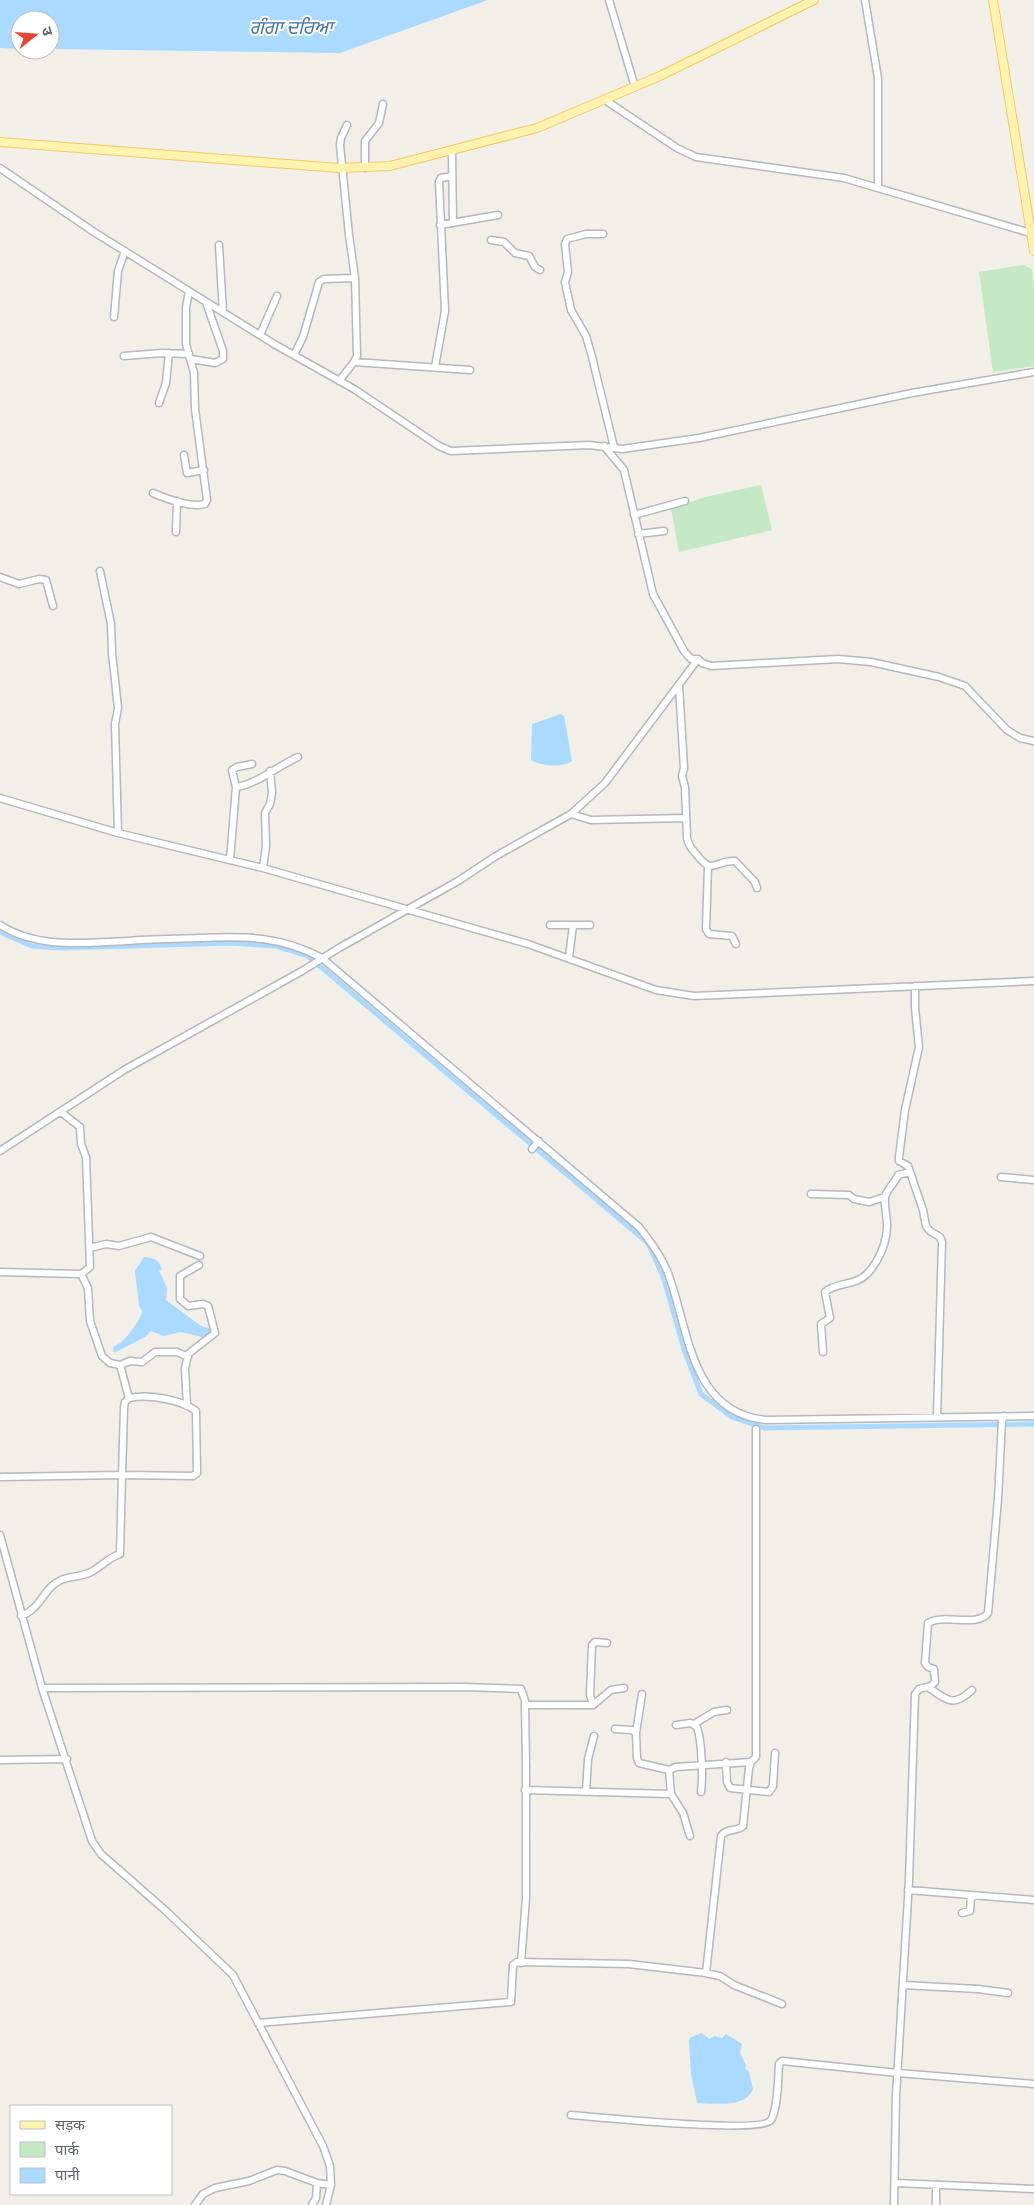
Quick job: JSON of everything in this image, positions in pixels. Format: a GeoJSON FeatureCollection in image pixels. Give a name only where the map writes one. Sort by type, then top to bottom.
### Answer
{"type":"FeatureCollection","features":[{"type":"Feature","properties":{"kind":"main road"},"geometry":{"type":"LineString","coordinates":[[0,142],[341,168],[390,166],[537,128],[568,117],[635,87],[814,0]]}},
{"type":"Feature","properties":{"kind":"main road"},"geometry":{"type":"LineString","coordinates":[[993,0],[1033,234],[1034,251]]}},
{"type":"Feature","properties":{"kind":"street"},"geometry":{"type":"LineString","coordinates":[[609,0],[635,87]]}},
{"type":"Feature","properties":{"kind":"street"},"geometry":{"type":"LineString","coordinates":[[865,0],[878,78],[878,188]]}},
{"type":"Feature","properties":{"kind":"street"},"geometry":{"type":"LineString","coordinates":[[605,100],[677,148],[696,156],[844,178],[1033,234]]}},
{"type":"Feature","properties":{"kind":"street"},"geometry":{"type":"LineString","coordinates":[[365,168],[365,141],[379,123],[383,104]]}},
{"type":"Feature","properties":{"kind":"street"},"geometry":{"type":"LineString","coordinates":[[339,381],[354,362],[357,343],[355,278],[341,168],[340,140],[347,125]]}},
{"type":"Feature","properties":{"kind":"street"},"geometry":{"type":"LineString","coordinates":[[452,151],[453,223]]}},
{"type":"Feature","properties":{"kind":"street"},"geometry":{"type":"LineString","coordinates":[[0,168],[125,252],[339,381],[438,446],[451,451],[603,446],[622,449],[700,438],[912,393],[1034,372]]}},
{"type":"Feature","properties":{"kind":"street"},"geometry":{"type":"LineString","coordinates":[[435,368],[445,311],[440,225],[440,180],[452,176]]}},
{"type":"Feature","properties":{"kind":"street"},"geometry":{"type":"LineString","coordinates":[[440,225],[498,215]]}},
{"type":"Feature","properties":{"kind":"street"},"geometry":{"type":"LineString","coordinates":[[603,234],[590,233],[570,237],[565,241],[568,272],[565,282],[571,310],[587,340],[614,448]]}},
{"type":"Feature","properties":{"kind":"street"},"geometry":{"type":"LineString","coordinates":[[491,240],[504,242],[515,253],[529,256],[535,267],[540,270]]}},
{"type":"Feature","properties":{"kind":"street"},"geometry":{"type":"LineString","coordinates":[[219,245],[223,312]]}},
{"type":"Feature","properties":{"kind":"street"},"geometry":{"type":"LineString","coordinates":[[114,317],[118,271],[125,252]]}},
{"type":"Feature","properties":{"kind":"street"},"geometry":{"type":"LineString","coordinates":[[294,355],[303,337],[319,282],[324,279],[355,278]]}},
{"type":"Feature","properties":{"kind":"street"},"geometry":{"type":"LineString","coordinates":[[153,493],[186,505],[205,504],[207,496],[195,408],[194,373],[187,351],[186,308],[188,291]]}},
{"type":"Feature","properties":{"kind":"street"},"geometry":{"type":"LineString","coordinates":[[260,335],[277,296]]}},
{"type":"Feature","properties":{"kind":"street"},"geometry":{"type":"LineString","coordinates":[[124,356],[168,353],[215,363],[223,360],[223,351],[206,302]]}},
{"type":"Feature","properties":{"kind":"street"},"geometry":{"type":"LineString","coordinates":[[159,403],[166,383],[168,353]]}},
{"type":"Feature","properties":{"kind":"street"},"geometry":{"type":"LineString","coordinates":[[354,362],[470,370]]}},
{"type":"Feature","properties":{"kind":"street"},"geometry":{"type":"LineString","coordinates":[[603,446],[616,458],[624,470],[655,600],[684,651],[691,659],[698,659],[702,663],[711,666],[792,660],[857,660],[939,677],[965,686],[1014,735],[1034,741]]}},
{"type":"Feature","properties":{"kind":"street"},"geometry":{"type":"LineString","coordinates":[[184,455],[188,473],[204,470]]}},
{"type":"Feature","properties":{"kind":"street"},"geometry":{"type":"LineString","coordinates":[[176,532],[177,501]]}},
{"type":"Feature","properties":{"kind":"street"},"geometry":{"type":"LineString","coordinates":[[634,515],[685,501]]}},
{"type":"Feature","properties":{"kind":"street"},"geometry":{"type":"LineString","coordinates":[[638,534],[664,531]]}},
{"type":"Feature","properties":{"kind":"street"},"geometry":{"type":"LineString","coordinates":[[100,572],[111,624],[118,708],[115,724],[118,833]]}},
{"type":"Feature","properties":{"kind":"street"},"geometry":{"type":"LineString","coordinates":[[0,577],[19,584],[39,579],[46,580],[53,606]]}},
{"type":"Feature","properties":{"kind":"street"},"geometry":{"type":"LineString","coordinates":[[0,1151],[124,1070],[311,966],[520,842],[571,814],[604,783],[698,659]]}},
{"type":"Feature","properties":{"kind":"street"},"geometry":{"type":"LineString","coordinates":[[680,685],[678,693],[684,768],[682,776],[685,786],[689,846],[703,863],[708,866],[736,861],[756,882],[757,888]]}},
{"type":"Feature","properties":{"kind":"street"},"geometry":{"type":"LineString","coordinates":[[236,787],[250,784],[270,771],[298,757]]}},
{"type":"Feature","properties":{"kind":"street"},"geometry":{"type":"LineString","coordinates":[[227,859],[236,787],[232,770],[237,766],[252,764]]}},
{"type":"Feature","properties":{"kind":"street"},"geometry":{"type":"LineString","coordinates":[[264,868],[266,846],[264,813],[270,804],[272,793],[270,771]]}},
{"type":"Feature","properties":{"kind":"street"},"geometry":{"type":"LineString","coordinates":[[0,798],[118,833],[264,868],[569,957],[656,990],[694,996],[1034,981]]}},
{"type":"Feature","properties":{"kind":"street"},"geometry":{"type":"LineString","coordinates":[[571,814],[591,820],[686,818]]}},
{"type":"Feature","properties":{"kind":"street"},"geometry":{"type":"LineString","coordinates":[[708,866],[706,929],[709,934],[732,936],[736,944]]}},
{"type":"Feature","properties":{"kind":"street"},"geometry":{"type":"LineString","coordinates":[[0,925],[21,936],[54,942],[104,942],[231,936],[285,942],[321,959],[454,1072],[536,1145],[622,1212],[650,1241],[669,1275],[701,1377],[717,1398],[744,1415],[766,1420],[938,1417],[1002,1421],[1034,1416]]}},
{"type":"Feature","properties":{"kind":"street"},"geometry":{"type":"LineString","coordinates":[[550,925],[590,925]]}},
{"type":"Feature","properties":{"kind":"street"},"geometry":{"type":"LineString","coordinates":[[569,957],[573,926]]}},
{"type":"Feature","properties":{"kind":"street"},"geometry":{"type":"LineString","coordinates":[[915,986],[919,1047],[905,1110],[899,1161],[908,1166],[923,1210],[926,1226],[930,1232],[940,1237],[942,1242],[938,1417]]}},
{"type":"Feature","properties":{"kind":"street"},"geometry":{"type":"LineString","coordinates":[[0,1272],[81,1274],[90,1267],[86,1156],[81,1144],[79,1125],[61,1112]]}},
{"type":"Feature","properties":{"kind":"street"},"geometry":{"type":"LineString","coordinates":[[811,1194],[849,1195],[854,1199],[869,1202],[885,1197],[898,1175],[910,1172]]}},
{"type":"Feature","properties":{"kind":"street"},"geometry":{"type":"LineString","coordinates":[[1001,1177],[1034,1180]]}},
{"type":"Feature","properties":{"kind":"street"},"geometry":{"type":"LineString","coordinates":[[823,1352],[821,1324],[830,1318],[825,1292],[861,1279],[870,1270],[883,1250],[887,1225],[885,1197]]}},
{"type":"Feature","properties":{"kind":"street"},"geometry":{"type":"LineString","coordinates":[[90,1248],[106,1244],[119,1246],[150,1237],[200,1256]]}},
{"type":"Feature","properties":{"kind":"street"},"geometry":{"type":"LineString","coordinates":[[187,1406],[185,1369],[188,1357],[193,1349],[215,1334],[208,1306],[203,1304],[188,1306],[180,1299],[180,1276],[199,1265]]}},
{"type":"Feature","properties":{"kind":"street"},"geometry":{"type":"LineString","coordinates":[[81,1274],[88,1288],[90,1322],[102,1356],[110,1364],[120,1365],[130,1361],[142,1362],[155,1352],[177,1352],[188,1357]]}},
{"type":"Feature","properties":{"kind":"street"},"geometry":{"type":"LineString","coordinates":[[120,1365],[129,1398]]}},
{"type":"Feature","properties":{"kind":"street"},"geometry":{"type":"LineString","coordinates":[[0,1477],[122,1476],[193,1476],[198,1473],[196,1413],[187,1406],[151,1396],[129,1398],[125,1402],[124,1408],[122,1476],[120,1554],[114,1556],[101,1567],[84,1575],[60,1580],[46,1593],[34,1610],[21,1616]]}},
{"type":"Feature","properties":{"kind":"street"},"geometry":{"type":"LineString","coordinates":[[894,2205],[898,2073],[916,1694],[919,1689],[933,1684],[935,1678],[934,1669],[928,1667],[925,1663],[928,1623],[940,1620],[979,1619],[988,1613],[1002,1421]]}},
{"type":"Feature","properties":{"kind":"street"},"geometry":{"type":"LineString","coordinates":[[705,1974],[721,1836],[726,1831],[740,1829],[743,1826],[751,1762],[756,1757],[756,1429]]}},
{"type":"Feature","properties":{"kind":"street"},"geometry":{"type":"LineString","coordinates":[[0,1535],[21,1616],[62,1754],[67,1759],[95,1846],[233,1975],[323,2146],[330,2166],[331,2185],[326,2205]]}},
{"type":"Feature","properties":{"kind":"street"},"geometry":{"type":"LineString","coordinates":[[593,1705],[590,1694],[592,1645],[595,1642],[607,1643]]}},
{"type":"Feature","properties":{"kind":"street"},"geometry":{"type":"LineString","coordinates":[[928,1687],[945,1699],[954,1702],[963,1698],[972,1690]]}},
{"type":"Feature","properties":{"kind":"street"},"geometry":{"type":"LineString","coordinates":[[42,1688],[518,1688],[523,1691],[525,1705],[526,1898],[522,1963]]}},
{"type":"Feature","properties":{"kind":"street"},"geometry":{"type":"LineString","coordinates":[[525,1705],[593,1705],[611,1690],[624,1688]]}},
{"type":"Feature","properties":{"kind":"street"},"geometry":{"type":"LineString","coordinates":[[642,1694],[636,1733],[639,1763],[669,1770],[676,1767],[726,1762],[751,1762]]}},
{"type":"Feature","properties":{"kind":"street"},"geometry":{"type":"LineString","coordinates":[[676,1725],[694,1724],[714,1712],[728,1710]]}},
{"type":"Feature","properties":{"kind":"street"},"geometry":{"type":"LineString","coordinates":[[694,1724],[698,1730],[700,1766],[703,1776],[701,1792]]}},
{"type":"Feature","properties":{"kind":"street"},"geometry":{"type":"LineString","coordinates":[[615,1729],[632,1730],[636,1733]]}},
{"type":"Feature","properties":{"kind":"street"},"geometry":{"type":"LineString","coordinates":[[586,1792],[588,1759],[594,1736]]}},
{"type":"Feature","properties":{"kind":"street"},"geometry":{"type":"LineString","coordinates":[[726,1762],[727,1782],[730,1788],[764,1792],[772,1790],[775,1753]]}},
{"type":"Feature","properties":{"kind":"street"},"geometry":{"type":"LineString","coordinates":[[0,1760],[67,1759]]}},
{"type":"Feature","properties":{"kind":"street"},"geometry":{"type":"LineString","coordinates":[[669,1770],[671,1794],[683,1813],[690,1836]]}},
{"type":"Feature","properties":{"kind":"street"},"geometry":{"type":"LineString","coordinates":[[525,1790],[671,1794]]}},
{"type":"Feature","properties":{"kind":"street"},"geometry":{"type":"LineString","coordinates":[[908,1890],[1034,1900]]}},
{"type":"Feature","properties":{"kind":"street"},"geometry":{"type":"LineString","coordinates":[[962,1913],[970,1911],[971,1896]]}},
{"type":"Feature","properties":{"kind":"street"},"geometry":{"type":"LineString","coordinates":[[258,2023],[511,2002],[514,1964],[522,1963],[629,1964],[720,1976],[734,1985],[782,2004]]}},
{"type":"Feature","properties":{"kind":"street"},"geometry":{"type":"LineString","coordinates":[[903,1985],[978,1989],[1008,1993]]}},
{"type":"Feature","properties":{"kind":"street"},"geometry":{"type":"LineString","coordinates":[[571,2115],[726,2126],[764,2125],[771,2120],[778,2097],[779,2064],[781,2062],[1034,2084]]}},
{"type":"Feature","properties":{"kind":"street"},"geometry":{"type":"LineString","coordinates":[[195,2205],[207,2192],[223,2186],[249,2181],[277,2170],[285,2171],[317,2183],[331,2185]]}},
{"type":"Feature","properties":{"kind":"street"},"geometry":{"type":"LineString","coordinates":[[312,2205],[316,2198],[317,2183]]}},
{"type":"Feature","properties":{"kind":"street"},"geometry":{"type":"LineString","coordinates":[[896,2183],[1034,2189]]}},
{"type":"Feature","properties":{"kind":"street"},"geometry":{"type":"LineString","coordinates":[[936,2186],[936,2205]]}},
{"type":"Feature","properties":{"kind":"green space"},"geometry":{"type":"Polygon","coordinates":[[[1023,265],[1032,269],[1034,291],[1034,366],[993,372],[979,272],[1023,265]]]}},
{"type":"Feature","properties":{"kind":"green space"},"geometry":{"type":"Polygon","coordinates":[[[761,485],[772,530],[679,552],[671,509],[705,497],[761,485]]]}},
{"type":"Feature","properties":{"kind":"water","name":"ਗੰਗਾ ਦਰਿਆ"},"geometry":{"type":"Polygon","coordinates":[[[0,0],[488,0],[340,53],[60,49],[60,10],[10,10],[10,48],[0,48],[0,0]]]}},
{"type":"Feature","properties":{"kind":"water"},"geometry":{"type":"Polygon","coordinates":[[[561,714],[564,716],[572,761],[563,765],[552,765],[540,764],[531,760],[532,724],[561,714]]]}},
{"type":"Feature","properties":{"kind":"water"},"geometry":{"type":"Polygon","coordinates":[[[144,1257],[158,1261],[162,1270],[159,1270],[167,1288],[166,1300],[201,1326],[212,1329],[211,1335],[202,1337],[181,1332],[163,1336],[151,1331],[145,1337],[114,1353],[113,1347],[126,1337],[141,1316],[142,1311],[139,1306],[135,1271],[144,1257]]]}},
{"type":"Feature","properties":{"kind":"water"},"geometry":{"type":"Polygon","coordinates":[[[701,2033],[710,2039],[714,2036],[722,2038],[726,2034],[742,2044],[740,2053],[746,2065],[745,2068],[749,2072],[753,2089],[743,2100],[728,2104],[697,2103],[691,2073],[689,2041],[690,2038],[701,2033]]]}},
{"type":"Feature","properties":{"kind":"waterway"},"geometry":{"type":"LineString","coordinates":[[0,932],[32,946],[61,948],[231,943],[276,946],[308,956],[648,1243],[663,1276],[684,1349],[701,1394],[732,1417],[764,1428],[1034,1424]]}}]}
